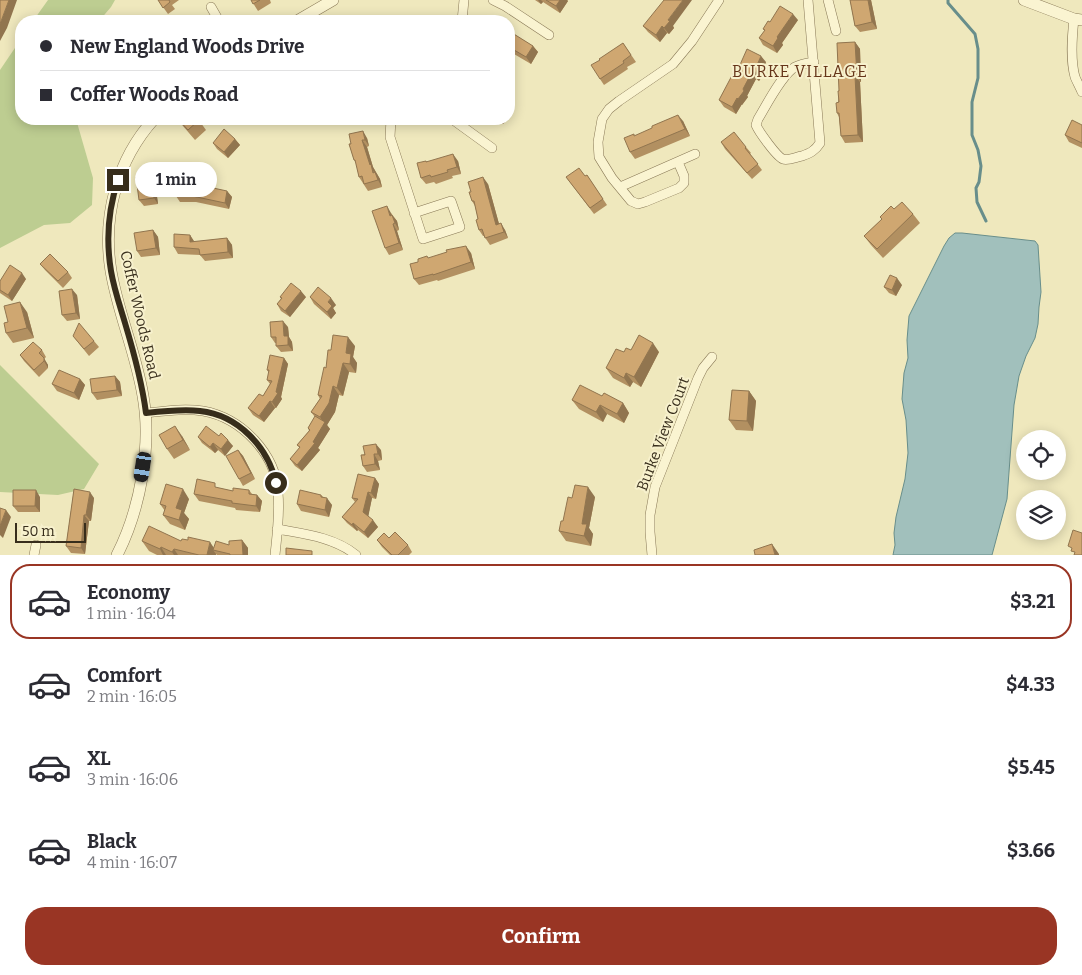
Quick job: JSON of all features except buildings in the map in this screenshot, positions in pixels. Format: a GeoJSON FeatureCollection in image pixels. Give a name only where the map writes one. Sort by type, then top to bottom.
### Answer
{"type":"FeatureCollection","features":[{"type":"Feature","properties":{"kind":"street"},"geometry":{"type":"LineString","coordinates":[[307,15],[332,0]]}},
{"type":"Feature","properties":{"kind":"street"},"geometry":{"type":"LineString","coordinates":[[463,15],[464,0]]}},
{"type":"Feature","properties":{"kind":"street"},"geometry":{"type":"LineString","coordinates":[[494,0],[548,35]]}},
{"type":"Feature","properties":{"kind":"street"},"geometry":{"type":"LineString","coordinates":[[678,162],[684,176],[684,183],[679,188],[638,204],[631,201],[612,178],[599,157],[598,142],[602,119],[609,109],[673,64],[719,0]]}},
{"type":"Feature","properties":{"kind":"street"},"geometry":{"type":"LineString","coordinates":[[808,0],[814,62],[820,143],[812,153],[784,160],[758,131],[756,125],[786,75],[794,67],[814,62]]}},
{"type":"Feature","properties":{"kind":"street"},"geometry":{"type":"LineString","coordinates":[[828,0],[836,31]]}},
{"type":"Feature","properties":{"kind":"street"},"geometry":{"type":"LineString","coordinates":[[1031,1],[1078,20],[1071,40],[1075,76],[1082,92]]}},
{"type":"Feature","properties":{"kind":"street"},"geometry":{"type":"LineString","coordinates":[[211,8],[216,15]]}},
{"type":"Feature","properties":{"kind":"street","name":"Coffer Woods Road"},"geometry":{"type":"LineString","coordinates":[[117,555],[128,528],[140,487],[145,447],[146,413],[141,381],[111,272],[108,238],[111,208],[118,180],[136,143],[150,125]]}},
{"type":"Feature","properties":{"kind":"street"},"geometry":{"type":"LineString","coordinates":[[390,125],[390,137],[414,213],[423,239],[460,227],[450,201],[414,213]]}},
{"type":"Feature","properties":{"kind":"street"},"geometry":{"type":"LineString","coordinates":[[460,125],[492,148]]}},
{"type":"Feature","properties":{"kind":"street"},"geometry":{"type":"LineString","coordinates":[[620,187],[695,154]]}},
{"type":"Feature","properties":{"kind":"street","name":"Burke View Court"},"geometry":{"type":"LineString","coordinates":[[652,555],[650,515],[655,487],[698,378],[712,356]]}},
{"type":"Feature","properties":{"kind":"street"},"geometry":{"type":"LineString","coordinates":[[146,413],[182,410],[209,412],[229,420],[248,433],[264,452],[274,473],[278,493],[274,555]]}},
{"type":"Feature","properties":{"kind":"street"},"geometry":{"type":"LineString","coordinates":[[277,528],[328,540],[356,555]]}},
{"type":"Feature","properties":{"kind":"green space"},"geometry":{"type":"Polygon","coordinates":[[[48,0],[115,0],[104,15],[37,15],[48,0]]]}},
{"type":"Feature","properties":{"kind":"green space"},"geometry":{"type":"Polygon","coordinates":[[[15,48],[15,125],[78,125],[93,178],[92,205],[70,223],[44,225],[0,248],[0,70],[15,48]]]}},
{"type":"Feature","properties":{"kind":"green space"},"geometry":{"type":"Polygon","coordinates":[[[0,365],[99,464],[84,489],[58,495],[0,492],[0,365]]]}},
{"type":"Feature","properties":{"kind":"water"},"geometry":{"type":"Polygon","coordinates":[[[955,233],[1035,241],[1038,245],[1041,292],[1038,324],[1035,338],[1019,376],[1014,405],[1007,499],[992,555],[893,555],[896,517],[905,479],[908,453],[906,420],[902,399],[904,373],[908,358],[909,316],[944,246],[955,233]]]}},
{"type":"Feature","properties":{"kind":"waterway"},"geometry":{"type":"LineString","coordinates":[[948,0],[948,3],[975,34],[978,49],[978,78],[972,102],[972,135],[978,150],[981,166],[979,182],[976,188],[977,202],[986,221]]}},
{"type":"Feature","properties":{"kind":"district","name":"BURKE VILLAGE"},"geometry":{"type":"Point","coordinates":[800,71]}},
{"type":"Feature","properties":{"kind":"route"},"geometry":{"type":"LineString","coordinates":[[118,180],[109,223],[108,238],[111,272],[141,381],[146,413],[182,410],[200,411],[209,412],[229,420],[248,433],[264,452],[274,473],[276,483]]}}]}
